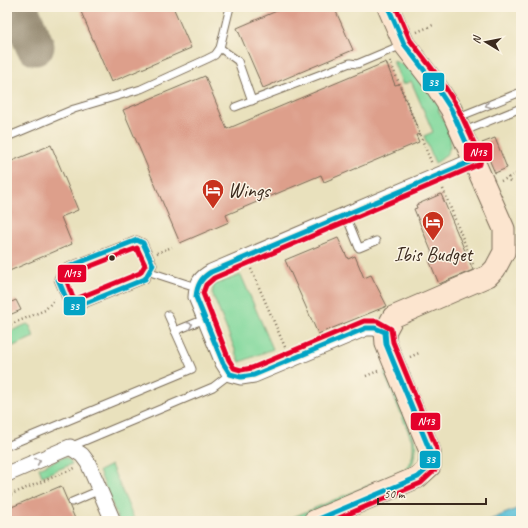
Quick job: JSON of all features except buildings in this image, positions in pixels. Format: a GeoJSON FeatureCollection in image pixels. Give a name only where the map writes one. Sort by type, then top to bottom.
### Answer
{"type":"FeatureCollection","features":[{"type":"Feature","properties":{"kind":"main road"},"geometry":{"type":"LineString","coordinates":[[314,521],[418,477],[430,466],[430,451],[386,344],[385,332],[393,317],[488,276],[495,268],[504,252],[504,229],[459,125],[434,83],[404,44],[388,7]]}},
{"type":"Feature","properties":{"kind":"street"},"geometry":{"type":"LineString","coordinates":[[385,332],[366,328],[254,375],[241,377],[230,374],[196,297],[196,287],[200,278],[474,160]]}},
{"type":"Feature","properties":{"kind":"street"},"geometry":{"type":"LineString","coordinates":[[7,474],[70,447],[82,455],[88,463],[113,521]]}},
{"type":"Feature","properties":{"kind":"lane"},"geometry":{"type":"LineString","coordinates":[[7,137],[74,109],[141,88],[215,56],[220,48],[230,7]]}},
{"type":"Feature","properties":{"kind":"lane"},"geometry":{"type":"LineString","coordinates":[[235,107],[350,63],[357,64],[404,44]]}},
{"type":"Feature","properties":{"kind":"lane"},"geometry":{"type":"LineString","coordinates":[[220,48],[238,61],[252,101]]}},
{"type":"Feature","properties":{"kind":"lane"},"geometry":{"type":"LineString","coordinates":[[459,125],[521,92]]}},
{"type":"Feature","properties":{"kind":"lane"},"geometry":{"type":"LineString","coordinates":[[459,125],[521,108]]}},
{"type":"Feature","properties":{"kind":"lane"},"geometry":{"type":"LineString","coordinates":[[346,216],[359,248],[376,241]]}},
{"type":"Feature","properties":{"kind":"lane"},"geometry":{"type":"LineString","coordinates":[[137,240],[143,243],[150,256],[153,265],[150,272],[145,279],[76,307],[68,304],[58,279],[63,269],[137,240]]}},
{"type":"Feature","properties":{"kind":"lane"},"geometry":{"type":"LineString","coordinates":[[150,272],[196,287]]}},
{"type":"Feature","properties":{"kind":"lane"},"geometry":{"type":"LineString","coordinates":[[7,446],[192,369],[168,315]]}},
{"type":"Feature","properties":{"kind":"lane"},"geometry":{"type":"LineString","coordinates":[[175,331],[205,319]]}},
{"type":"Feature","properties":{"kind":"lane"},"geometry":{"type":"LineString","coordinates":[[70,447],[213,387],[230,374]]}},
{"type":"Feature","properties":{"kind":"lane"},"geometry":{"type":"LineString","coordinates":[[72,502],[100,490]]}},
{"type":"Feature","properties":{"kind":"path"},"geometry":{"type":"LineString","coordinates":[[486,187],[521,172]]}},
{"type":"Feature","properties":{"kind":"path"},"geometry":{"type":"LineString","coordinates":[[508,177],[511,184]]}},
{"type":"Feature","properties":{"kind":"path"},"geometry":{"type":"LineString","coordinates":[[246,257],[290,359]]}},
{"type":"Feature","properties":{"kind":"path"},"geometry":{"type":"LineString","coordinates":[[7,326],[45,310],[63,292]]}},
{"type":"Feature","properties":{"kind":"path"},"geometry":{"type":"LineString","coordinates":[[7,496],[88,463]]}},
{"type":"Feature","properties":{"kind":"green space"},"geometry":{"type":"Polygon","coordinates":[[[393,61],[401,64],[414,74],[442,109],[438,110],[449,132],[450,146],[448,152],[443,158],[435,163],[424,136],[433,132],[411,81],[403,85],[393,61]]]}},
{"type":"Feature","properties":{"kind":"green space"},"geometry":{"type":"Polygon","coordinates":[[[241,275],[273,349],[240,362],[212,293],[214,285],[241,275]]]}},
{"type":"Feature","properties":{"kind":"green space"},"geometry":{"type":"Polygon","coordinates":[[[27,324],[30,326],[34,337],[11,347],[8,346],[7,333],[27,324]]]}},
{"type":"Feature","properties":{"kind":"green space"},"geometry":{"type":"Polygon","coordinates":[[[389,370],[416,445],[413,462],[408,470],[373,489],[298,521],[284,521],[403,471],[408,465],[413,452],[413,443],[384,373],[389,370]]]}},
{"type":"Feature","properties":{"kind":"green space"},"geometry":{"type":"Polygon","coordinates":[[[64,457],[69,459],[72,464],[42,476],[39,468],[64,457]]]}},
{"type":"Feature","properties":{"kind":"green space"},"geometry":{"type":"Polygon","coordinates":[[[111,465],[135,521],[119,521],[99,471],[111,465]]]}},
{"type":"Feature","properties":{"kind":"water"},"geometry":{"type":"Polygon","coordinates":[[[521,507],[521,521],[487,521],[521,507]]]}},
{"type":"Feature","properties":{"kind":"taxiway"},"geometry":{"type":"LineString","coordinates":[[18,7],[35,46]]}},
{"type":"Feature","properties":{"kind":"transit line","name":"33"},"geometry":{"type":"LineString","coordinates":[[388,7],[404,44],[434,83],[451,109],[474,160]]}},
{"type":"Feature","properties":{"kind":"transit line","name":"N13"},"geometry":{"type":"LineString","coordinates":[[332,521],[421,483],[437,468],[437,449],[393,342],[391,329],[377,321],[364,321],[252,368],[241,370],[234,368],[229,360],[203,293],[206,285],[214,278],[480,164],[481,158],[457,106],[440,79],[410,40],[396,7]]}},
{"type":"Feature","properties":{"kind":"transit line","name":"33"},"geometry":{"type":"LineString","coordinates":[[385,332],[375,328],[366,328],[254,375],[241,377],[230,374],[223,363],[196,297],[197,289],[202,279],[211,272],[474,160]]}},
{"type":"Feature","properties":{"kind":"transit line","name":"33"},"geometry":{"type":"LineString","coordinates":[[137,240],[143,243],[153,265],[145,279],[76,307],[68,303],[58,279],[63,269],[137,240]]}},
{"type":"Feature","properties":{"kind":"transit line","name":"N13"},"geometry":{"type":"LineString","coordinates":[[137,248],[145,265],[140,273],[76,299],[73,298],[66,279],[68,275],[137,248]]}},
{"type":"Feature","properties":{"kind":"transit line","name":"33"},"geometry":{"type":"LineString","coordinates":[[314,521],[418,477],[430,466],[430,451],[386,344],[385,332]]}},
{"type":"Feature","properties":{"kind":"place","name":"Wings"},"geometry":{"type":"Point","coordinates":[213,210]}},
{"type":"Feature","properties":{"kind":"place","name":"Ibis Budget"},"geometry":{"type":"Point","coordinates":[433,242]}}]}
